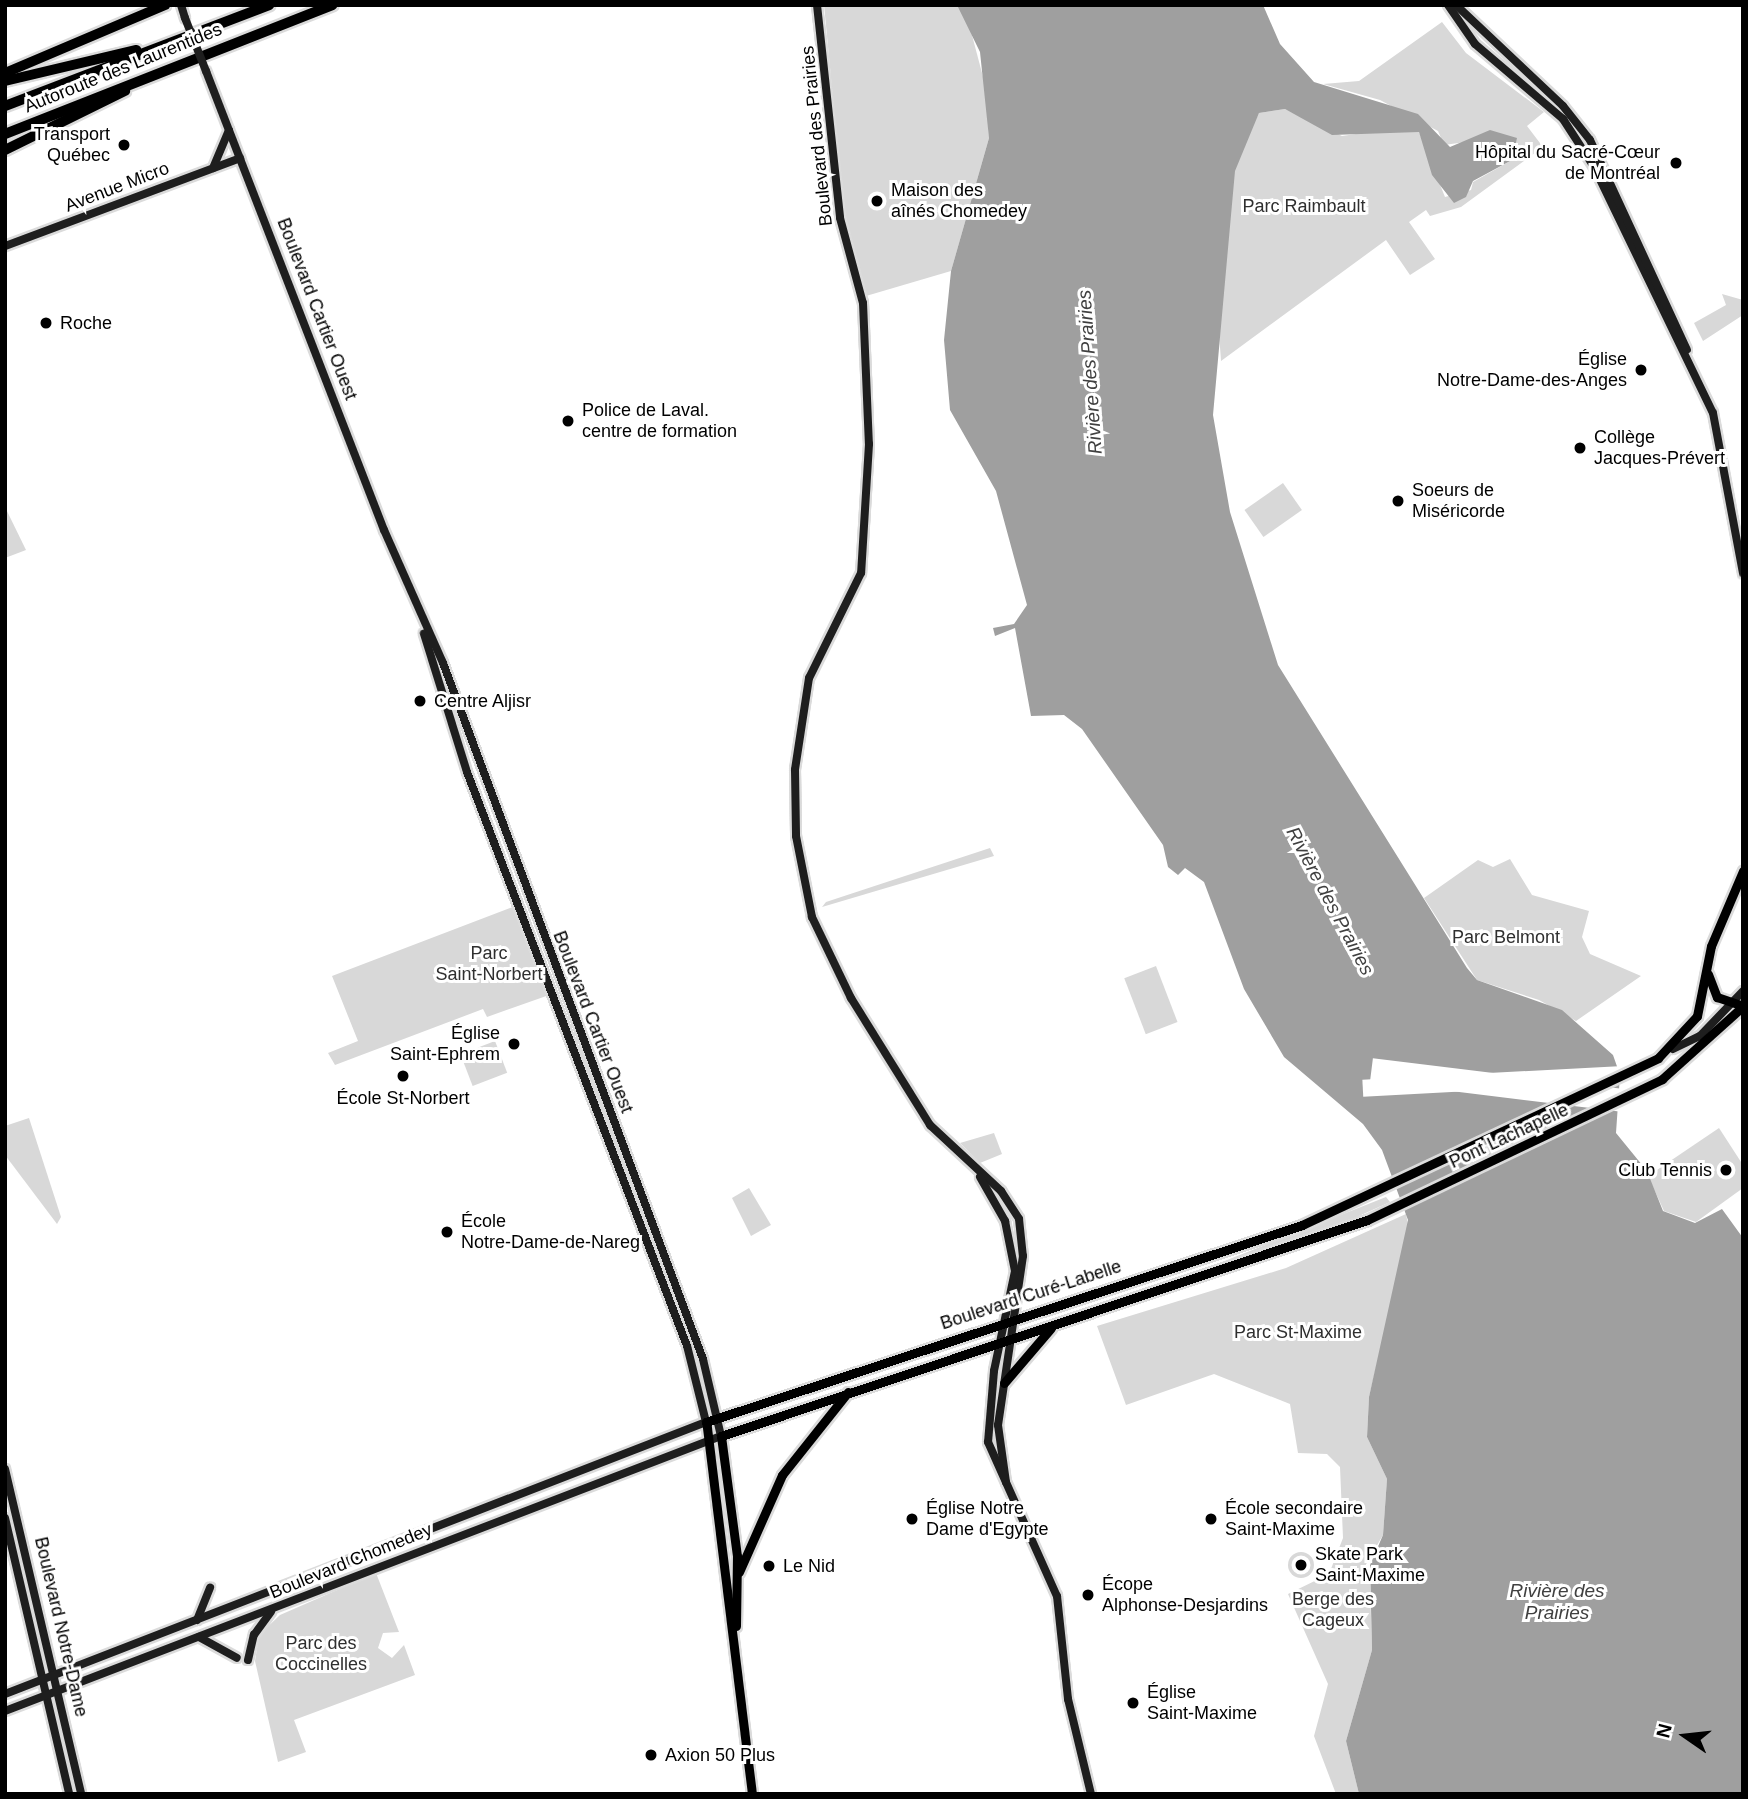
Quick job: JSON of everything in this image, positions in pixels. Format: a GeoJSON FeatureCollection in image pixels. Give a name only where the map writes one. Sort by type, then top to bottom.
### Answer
{"type":"FeatureCollection","features":[{"type":"Feature","properties":{"kind":"highway","name":"Autoroute des Laurentides"},"geometry":{"type":"LineString","coordinates":[[5,106],[269,5]]}},
{"type":"Feature","properties":{"kind":"highway","name":"Autoroute des Laurentides"},"geometry":{"type":"LineString","coordinates":[[5,134],[186,60],[332,5]]}},
{"type":"Feature","properties":{"kind":"highway"},"geometry":{"type":"LineString","coordinates":[[5,73],[160,6]]}},
{"type":"Feature","properties":{"kind":"highway"},"geometry":{"type":"LineString","coordinates":[[5,81],[89,57],[156,47]]}},
{"type":"Feature","properties":{"kind":"highway"},"geometry":{"type":"LineString","coordinates":[[5,150],[186,60]]}},
{"type":"Feature","properties":{"kind":"main road"},"geometry":{"type":"LineString","coordinates":[[1673,1049],[1697,1016],[1711,946],[1743,872]]}},
{"type":"Feature","properties":{"kind":"main road"},"geometry":{"type":"LineString","coordinates":[[1707,972],[1717,997],[1743,1006]]}},
{"type":"Feature","properties":{"kind":"main road","name":"Pont Lachapelle"},"geometry":{"type":"LineString","coordinates":[[1392,1208],[1639,1091],[1692,1058],[1743,1006]]}},
{"type":"Feature","properties":{"kind":"main road","name":"Pont Lachapelle"},"geometry":{"type":"LineString","coordinates":[[1383,1188],[1630,1072],[1673,1049]]}},
{"type":"Feature","properties":{"kind":"main road","name":"Boulevard Curé-Labelle"},"geometry":{"type":"LineString","coordinates":[[706,1422],[1010,1318],[1279,1233],[1383,1188]]}},
{"type":"Feature","properties":{"kind":"main road","name":"Boulevard Curé-Labelle"},"geometry":{"type":"LineString","coordinates":[[721,1436],[848,1392],[1051,1328],[1392,1208]]}},
{"type":"Feature","properties":{"kind":"main road"},"geometry":{"type":"LineString","coordinates":[[1004,1383],[1051,1328]]}},
{"type":"Feature","properties":{"kind":"main road"},"geometry":{"type":"LineString","coordinates":[[738,1573],[785,1471],[848,1392]]}},
{"type":"Feature","properties":{"kind":"main road"},"geometry":{"type":"LineString","coordinates":[[706,1422],[752,1794]]}},
{"type":"Feature","properties":{"kind":"main road"},"geometry":{"type":"LineString","coordinates":[[721,1436],[738,1573],[735,1645]]}},
{"type":"Feature","properties":{"kind":"street","name":"Boulevard Cartier Ouest"},"geometry":{"type":"LineString","coordinates":[[181,5],[421,624],[467,772],[687,1346],[706,1422]]}},
{"type":"Feature","properties":{"kind":"street","name":"Boulevard des Prairies"},"geometry":{"type":"LineString","coordinates":[[817,5],[840,218],[863,303],[866,512],[860,576],[817,653],[808,683],[794,784],[802,875],[817,931],[850,998],[920,1112],[976,1172]]}},
{"type":"Feature","properties":{"kind":"street"},"geometry":{"type":"LineString","coordinates":[[1448,5],[1475,44],[1573,131],[1693,366]]}},
{"type":"Feature","properties":{"kind":"street"},"geometry":{"type":"LineString","coordinates":[[1456,5],[1563,106],[1590,140],[1693,366],[1721,435],[1743,573]]}},
{"type":"Feature","properties":{"kind":"street"},"geometry":{"type":"LineString","coordinates":[[213,168],[229,130]]}},
{"type":"Feature","properties":{"kind":"street","name":"Avenue Micro"},"geometry":{"type":"LineString","coordinates":[[5,246],[240,158]]}},
{"type":"Feature","properties":{"kind":"street","name":"Boulevard Cartier Ouest"},"geometry":{"type":"LineString","coordinates":[[421,624],[457,698],[703,1359],[721,1436]]}},
{"type":"Feature","properties":{"kind":"street"},"geometry":{"type":"LineString","coordinates":[[1673,1049],[1700,1036],[1743,991]]}},
{"type":"Feature","properties":{"kind":"street"},"geometry":{"type":"LineString","coordinates":[[976,1172],[998,1205],[1013,1249],[1011,1340],[998,1438],[1006,1482]]}},
{"type":"Feature","properties":{"kind":"street"},"geometry":{"type":"LineString","coordinates":[[976,1172],[1004,1195],[1021,1226],[1010,1318],[999,1345],[987,1430],[991,1455],[1006,1482],[1057,1596],[1068,1699],[1091,1794]]}},
{"type":"Feature","properties":{"kind":"street","name":"Boulevard Chomedey"},"geometry":{"type":"LineString","coordinates":[[5,1694],[706,1422]]}},
{"type":"Feature","properties":{"kind":"street","name":"Boulevard Curé-Labelle"},"geometry":{"type":"LineString","coordinates":[[710,1441],[721,1436]]}},
{"type":"Feature","properties":{"kind":"street","name":"Boulevard Chomedey"},"geometry":{"type":"LineString","coordinates":[[5,1711],[710,1441]]}},
{"type":"Feature","properties":{"kind":"street","name":"Boulevard Notre-Dame"},"geometry":{"type":"LineString","coordinates":[[5,1469],[57,1674],[81,1794]]}},
{"type":"Feature","properties":{"kind":"street","name":"Boulevard Notre-Dame"},"geometry":{"type":"LineString","coordinates":[[5,1518],[69,1794]]}},
{"type":"Feature","properties":{"kind":"street"},"geometry":{"type":"LineString","coordinates":[[197,1620],[210,1588]]}},
{"type":"Feature","properties":{"kind":"street"},"geometry":{"type":"LineString","coordinates":[[248,1660],[254,1635],[273,1609]]}},
{"type":"Feature","properties":{"kind":"street"},"geometry":{"type":"LineString","coordinates":[[199,1637],[237,1658]]}},
{"type":"Feature","properties":{"kind":"green space"},"geometry":{"type":"Polygon","coordinates":[[[824,5],[957,5],[968,20],[987,92],[989,138],[951,271],[866,296],[847,245],[824,5]]]}},
{"type":"Feature","properties":{"kind":"green space","name":"Parc Raimbault"},"geometry":{"type":"Polygon","coordinates":[[[1442,22],[1466,53],[1544,112],[1527,126],[1543,147],[1461,207],[1430,216],[1426,210],[1409,222],[1435,259],[1410,275],[1386,240],[1221,361],[1215,278],[1230,169],[1259,113],[1285,109],[1342,136],[1398,128],[1419,132],[1445,197],[1471,190],[1473,182],[1512,160],[1517,146],[1480,140],[1444,145],[1438,131],[1380,100],[1323,84],[1359,81],[1442,22]]]}},
{"type":"Feature","properties":{"kind":"green space"},"geometry":{"type":"Polygon","coordinates":[[[1722,294],[1743,300],[1743,315],[1703,341],[1694,323],[1726,305],[1722,294]]]}},
{"type":"Feature","properties":{"kind":"green space"},"geometry":{"type":"Polygon","coordinates":[[[1283,483],[1302,510],[1263,537],[1244,510],[1283,483]]]}},
{"type":"Feature","properties":{"kind":"green space"},"geometry":{"type":"Polygon","coordinates":[[[5,507],[26,550],[5,558],[5,507]]]}},
{"type":"Feature","properties":{"kind":"green space"},"geometry":{"type":"Polygon","coordinates":[[[990,848],[994,856],[822,907],[826,902],[990,848]]]}},
{"type":"Feature","properties":{"kind":"green space","name":"Parc Belmont"},"geometry":{"type":"Polygon","coordinates":[[[1510,859],[1532,895],[1589,911],[1582,937],[1590,954],[1641,976],[1576,1021],[1539,1000],[1477,980],[1424,898],[1478,860],[1493,867],[1510,859]]]}},
{"type":"Feature","properties":{"kind":"green space","name":"Parc Saint-Norbert"},"geometry":{"type":"Polygon","coordinates":[[[518,905],[552,994],[487,1017],[483,1009],[335,1065],[328,1053],[358,1041],[332,976],[518,905]]]}},
{"type":"Feature","properties":{"kind":"green space"},"geometry":{"type":"Polygon","coordinates":[[[1156,966],[1178,1022],[1146,1034],[1124,978],[1156,966]]]}},
{"type":"Feature","properties":{"kind":"green space"},"geometry":{"type":"Polygon","coordinates":[[[495,1041],[507,1073],[473,1086],[460,1054],[495,1041]]]}},
{"type":"Feature","properties":{"kind":"green space"},"geometry":{"type":"Polygon","coordinates":[[[29,1118],[61,1217],[57,1224],[5,1155],[5,1126],[29,1118]]]}},
{"type":"Feature","properties":{"kind":"green space"},"geometry":{"type":"Polygon","coordinates":[[[1719,1128],[1743,1165],[1743,1188],[1696,1222],[1664,1211],[1648,1176],[1719,1128]]]}},
{"type":"Feature","properties":{"kind":"green space"},"geometry":{"type":"Polygon","coordinates":[[[994,1133],[1002,1154],[980,1163],[960,1143],[994,1133]]]}},
{"type":"Feature","properties":{"kind":"green space"},"geometry":{"type":"Polygon","coordinates":[[[749,1188],[771,1225],[751,1236],[732,1198],[749,1188]]]}},
{"type":"Feature","properties":{"kind":"green space"},"geometry":{"type":"Polygon","coordinates":[[[1386,1197],[1390,1202],[1348,1221],[1197,1272],[1386,1197]]]}},
{"type":"Feature","properties":{"kind":"green space","name":"Parc St-Maxime"},"geometry":{"type":"Polygon","coordinates":[[[1406,1214],[1409,1229],[1369,1397],[1367,1437],[1387,1479],[1383,1535],[1361,1573],[1370,1584],[1372,1650],[1346,1741],[1359,1794],[1336,1794],[1314,1736],[1328,1684],[1288,1594],[1329,1574],[1343,1538],[1340,1467],[1327,1454],[1298,1453],[1290,1404],[1214,1374],[1126,1405],[1097,1326],[1286,1268],[1406,1214]]]}},
{"type":"Feature","properties":{"kind":"green space","name":"Skate Park Saint-Maxime"},"geometry":{"type":"Polygon","coordinates":[[[1301,1552],[1311,1555],[1314,1565],[1311,1575],[1301,1578],[1291,1575],[1288,1565],[1291,1555],[1301,1552]]]}},
{"type":"Feature","properties":{"kind":"green space","name":"Parc des Coccinelles"},"geometry":{"type":"Polygon","coordinates":[[[376,1573],[399,1632],[383,1633],[378,1648],[392,1658],[404,1645],[415,1675],[294,1720],[306,1752],[278,1762],[255,1661],[259,1635],[280,1615],[376,1573]]]}},
{"type":"Feature","properties":{"kind":"water","name":"Rivière des Prairies"},"geometry":{"type":"Polygon","coordinates":[[[957,5],[1263,5],[1280,44],[1314,82],[1418,114],[1450,147],[1490,130],[1517,138],[1512,160],[1473,181],[1466,197],[1454,203],[1432,175],[1419,132],[1332,135],[1285,109],[1259,113],[1235,171],[1213,415],[1230,512],[1278,665],[1467,968],[1477,980],[1562,1010],[1613,1055],[1620,1075],[1616,1133],[1647,1171],[1663,1211],[1695,1223],[1722,1209],[1743,1238],[1743,1794],[1359,1794],[1346,1741],[1372,1650],[1370,1565],[1383,1535],[1387,1479],[1367,1437],[1369,1397],[1408,1220],[1382,1150],[1363,1124],[1284,1057],[1244,989],[1204,882],[1185,868],[1178,875],[1168,867],[1163,845],[1082,729],[1064,715],[1031,716],[1015,628],[995,636],[993,628],[1014,624],[1027,605],[996,491],[950,410],[944,340],[951,271],[989,138],[980,52],[957,5]]]}},
{"type":"Feature","properties":{"kind":"pier"},"geometry":{"type":"Polygon","coordinates":[[[1373,1058],[1624,1089],[1621,1112],[1370,1081],[1373,1058]]]}},
{"type":"Feature","properties":{"kind":"pier"},"geometry":{"type":"Polygon","coordinates":[[[1623,1066],[1624,1083],[1363,1097],[1362,1080],[1623,1066]]]}},
{"type":"Feature","properties":{"kind":"place","name":"Transport Québec"},"geometry":{"type":"Point","coordinates":[124,145]}},
{"type":"Feature","properties":{"kind":"place","name":"Hôpital du Sacré-Cœur de Montréal"},"geometry":{"type":"Point","coordinates":[1676,163]}},
{"type":"Feature","properties":{"kind":"place","name":"Maison des aînés Chomedey"},"geometry":{"type":"Point","coordinates":[877,201]}},
{"type":"Feature","properties":{"kind":"place","name":"Roche"},"geometry":{"type":"Point","coordinates":[46,323]}},
{"type":"Feature","properties":{"kind":"place","name":"Église Notre-Dame-des-Anges"},"geometry":{"type":"Point","coordinates":[1641,370]}},
{"type":"Feature","properties":{"kind":"place","name":"Police de Laval. centre de formation"},"geometry":{"type":"Point","coordinates":[568,421]}},
{"type":"Feature","properties":{"kind":"place","name":"Collège Jacques-Prévert"},"geometry":{"type":"Point","coordinates":[1580,448]}},
{"type":"Feature","properties":{"kind":"place","name":"Soeurs de Miséricorde"},"geometry":{"type":"Point","coordinates":[1398,501]}},
{"type":"Feature","properties":{"kind":"place","name":"Centre Aljisr"},"geometry":{"type":"Point","coordinates":[420,701]}},
{"type":"Feature","properties":{"kind":"place","name":"Église Saint-Ephrem"},"geometry":{"type":"Point","coordinates":[514,1044]}},
{"type":"Feature","properties":{"kind":"place","name":"École St-Norbert"},"geometry":{"type":"Point","coordinates":[403,1076]}},
{"type":"Feature","properties":{"kind":"place","name":"Club Tennis"},"geometry":{"type":"Point","coordinates":[1726,1170]}},
{"type":"Feature","properties":{"kind":"place","name":"École Notre-Dame-de-Nareg"},"geometry":{"type":"Point","coordinates":[447,1232]}},
{"type":"Feature","properties":{"kind":"place","name":"Église Notre Dame d'Egypte"},"geometry":{"type":"Point","coordinates":[912,1519]}},
{"type":"Feature","properties":{"kind":"place","name":"École secondaire Saint-Maxime"},"geometry":{"type":"Point","coordinates":[1211,1519]}},
{"type":"Feature","properties":{"kind":"place","name":"Skate Park Saint-Maxime"},"geometry":{"type":"Point","coordinates":[1301,1565]}},
{"type":"Feature","properties":{"kind":"place","name":"Le Nid"},"geometry":{"type":"Point","coordinates":[769,1566]}},
{"type":"Feature","properties":{"kind":"place","name":"Écope Alphonse-Desjardins"},"geometry":{"type":"Point","coordinates":[1088,1595]}},
{"type":"Feature","properties":{"kind":"place","name":"Église Saint-Maxime"},"geometry":{"type":"Point","coordinates":[1133,1703]}},
{"type":"Feature","properties":{"kind":"place","name":"Axion 50 Plus"},"geometry":{"type":"Point","coordinates":[651,1755]}},
{"type":"Feature","properties":{"kind":"park label","name":"Berge des Cageux"},"geometry":{"type":"Point","coordinates":[1333,1610]}}]}
